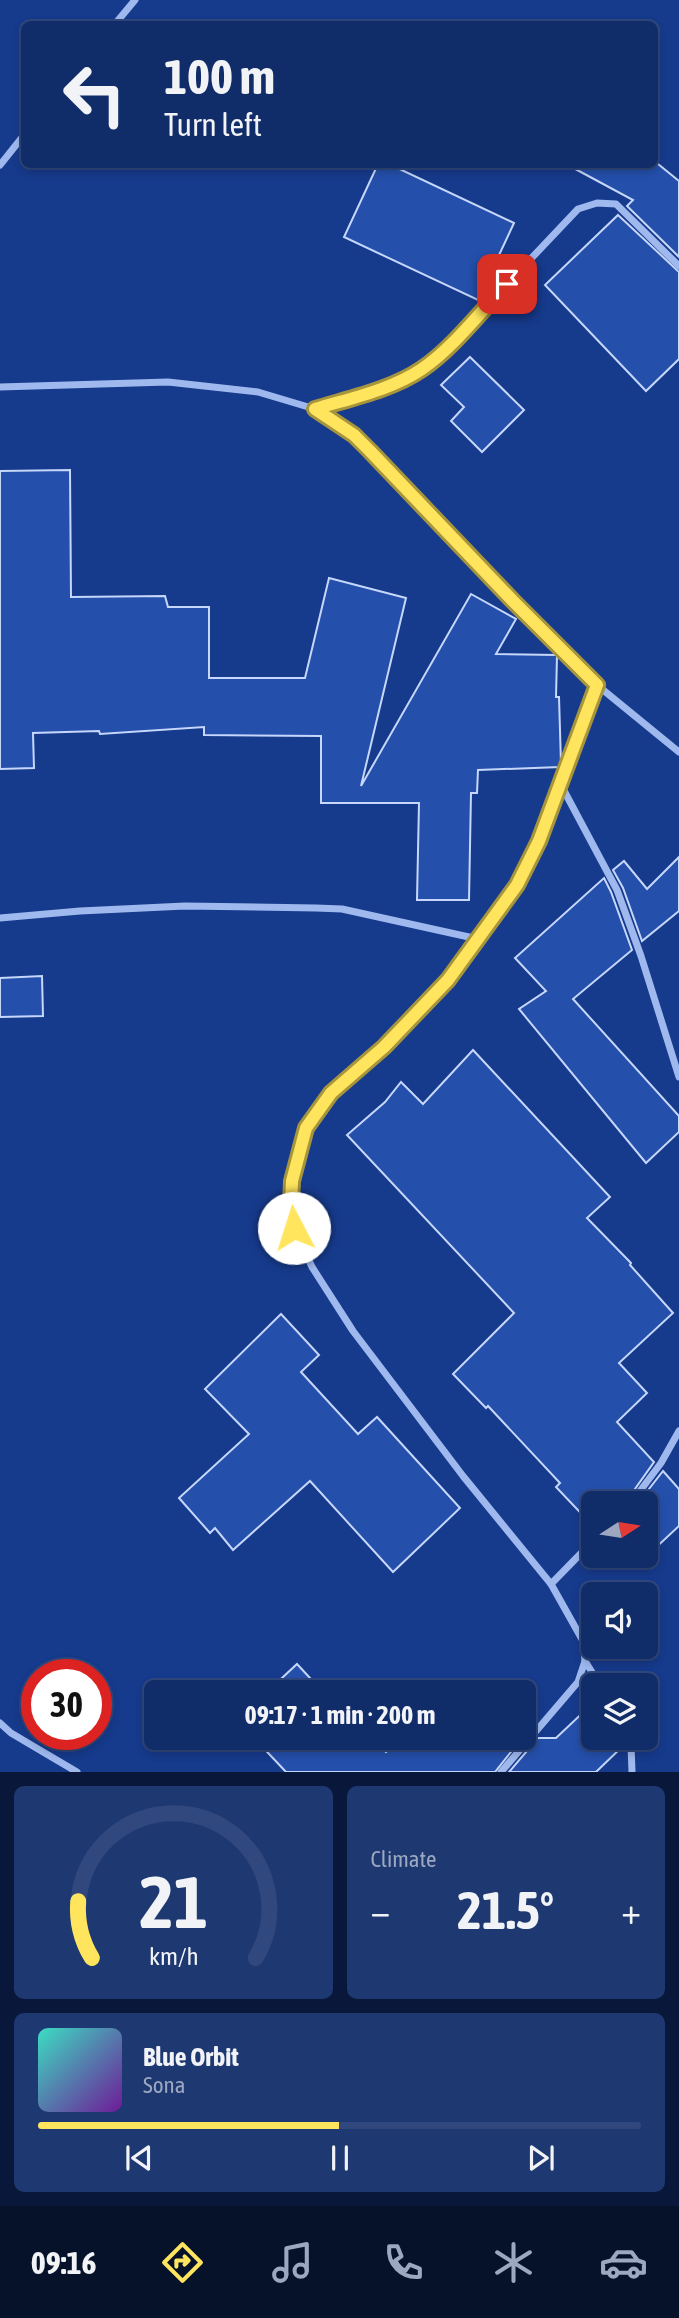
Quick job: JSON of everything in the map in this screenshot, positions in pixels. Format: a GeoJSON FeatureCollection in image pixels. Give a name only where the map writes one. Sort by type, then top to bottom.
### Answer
{"type":"FeatureCollection","features":[{"type":"Feature","properties":{"kind":"street"},"geometry":{"type":"LineString","coordinates":[[118,21],[135,0]]}},
{"type":"Feature","properties":{"kind":"street"},"geometry":{"type":"LineString","coordinates":[[0,165],[21,139]]}},
{"type":"Feature","properties":{"kind":"street"},"geometry":{"type":"LineString","coordinates":[[315,409],[383,388],[422,369],[454,340],[578,209],[597,203],[616,204],[679,266]]}},
{"type":"Feature","properties":{"kind":"street"},"geometry":{"type":"LineString","coordinates":[[0,387],[169,382],[258,393],[315,409],[354,435],[597,685],[679,752]]}},
{"type":"Feature","properties":{"kind":"street"},"geometry":{"type":"LineString","coordinates":[[501,1772],[578,1682],[585,1661],[583,1642],[551,1584],[463,1476],[353,1331],[312,1267],[294,1228],[292,1181],[306,1128],[331,1093],[384,1047],[448,980],[517,885],[539,841],[597,685]]}},
{"type":"Feature","properties":{"kind":"street"},"geometry":{"type":"LineString","coordinates":[[561,785],[617,890],[679,1077]]}},
{"type":"Feature","properties":{"kind":"street"},"geometry":{"type":"LineString","coordinates":[[0,918],[185,906],[342,909],[478,939]]}},
{"type":"Feature","properties":{"kind":"street"},"geometry":{"type":"LineString","coordinates":[[640,1491],[679,1431]]}},
{"type":"Feature","properties":{"kind":"street"},"geometry":{"type":"LineString","coordinates":[[551,1584],[581,1553]]}},
{"type":"Feature","properties":{"kind":"street"},"geometry":{"type":"LineString","coordinates":[[585,1661],[592,1673]]}},
{"type":"Feature","properties":{"kind":"street"},"geometry":{"type":"LineString","coordinates":[[0,1723],[11,1733],[77,1772]]}},
{"type":"Feature","properties":{"kind":"street"},"geometry":{"type":"LineString","coordinates":[[631,1750],[632,1772]]}},
{"type":"Feature","properties":{"kind":"building"},"geometry":{"type":"Polygon","coordinates":[[[658,164],[679,181],[679,257],[627,206],[633,200],[573,168],[658,168],[658,164]]]}},
{"type":"Feature","properties":{"kind":"building"},"geometry":{"type":"Polygon","coordinates":[[[376,168],[397,168],[514,223],[478,300],[344,237],[376,168]]]}},
{"type":"Feature","properties":{"kind":"building"},"geometry":{"type":"Polygon","coordinates":[[[618,215],[679,272],[679,359],[646,391],[545,285],[618,215]]]}},
{"type":"Feature","properties":{"kind":"building"},"geometry":{"type":"Polygon","coordinates":[[[470,357],[524,410],[482,452],[451,421],[464,407],[441,385],[470,357]]]}},
{"type":"Feature","properties":{"kind":"building"},"geometry":{"type":"Polygon","coordinates":[[[70,470],[71,597],[165,596],[168,607],[209,607],[209,678],[305,678],[329,578],[406,598],[361,786],[471,594],[516,619],[496,654],[557,655],[556,697],[559,697],[560,767],[478,770],[477,793],[471,793],[469,900],[417,900],[419,803],[321,803],[321,736],[204,735],[204,727],[100,734],[99,731],[33,733],[34,768],[0,769],[0,471],[70,470]]]}},
{"type":"Feature","properties":{"kind":"building"},"geometry":{"type":"Polygon","coordinates":[[[679,857],[679,911],[642,941],[623,888],[613,870],[624,861],[647,889],[679,857]]]}},
{"type":"Feature","properties":{"kind":"building"},"geometry":{"type":"Polygon","coordinates":[[[604,878],[632,950],[573,999],[679,1116],[679,1132],[646,1163],[519,1009],[546,991],[515,958],[604,878]]]}},
{"type":"Feature","properties":{"kind":"building"},"geometry":{"type":"Polygon","coordinates":[[[42,976],[43,1016],[0,1017],[0,978],[42,976]]]}},
{"type":"Feature","properties":{"kind":"building"},"geometry":{"type":"Polygon","coordinates":[[[473,1050],[610,1197],[587,1218],[631,1263],[673,1313],[619,1363],[647,1393],[617,1422],[654,1462],[633,1491],[581,1491],[581,1513],[556,1487],[560,1483],[488,1406],[486,1408],[453,1374],[514,1313],[347,1135],[385,1102],[401,1082],[423,1104],[473,1050]]]}},
{"type":"Feature","properties":{"kind":"building"},"geometry":{"type":"Polygon","coordinates":[[[281,1314],[319,1355],[301,1372],[358,1434],[377,1417],[460,1508],[393,1572],[310,1481],[233,1550],[215,1528],[210,1533],[179,1498],[249,1434],[205,1389],[281,1314]]]}},
{"type":"Feature","properties":{"kind":"building"},"geometry":{"type":"Polygon","coordinates":[[[663,1471],[679,1489],[679,1526],[658,1546],[658,1491],[647,1491],[663,1471]]]}},
{"type":"Feature","properties":{"kind":"building"},"geometry":{"type":"Polygon","coordinates":[[[297,1664],[312,1680],[280,1680],[297,1664]]]}},
{"type":"Feature","properties":{"kind":"building"},"geometry":{"type":"Polygon","coordinates":[[[581,1714],[581,1750],[619,1750],[596,1772],[509,1772],[528,1750],[536,1750],[538,1738],[556,1738],[581,1714]]]}},
{"type":"Feature","properties":{"kind":"building"},"geometry":{"type":"Polygon","coordinates":[[[265,1750],[512,1750],[495,1772],[286,1772],[265,1750]]]}},
{"type":"Feature","properties":{"kind":"route"},"geometry":{"type":"LineString","coordinates":[[294,1228],[292,1181],[306,1128],[331,1093],[384,1047],[448,980],[517,885],[539,841],[597,685],[354,435],[315,409],[383,388],[422,369],[454,340],[507,284]]}}]}
